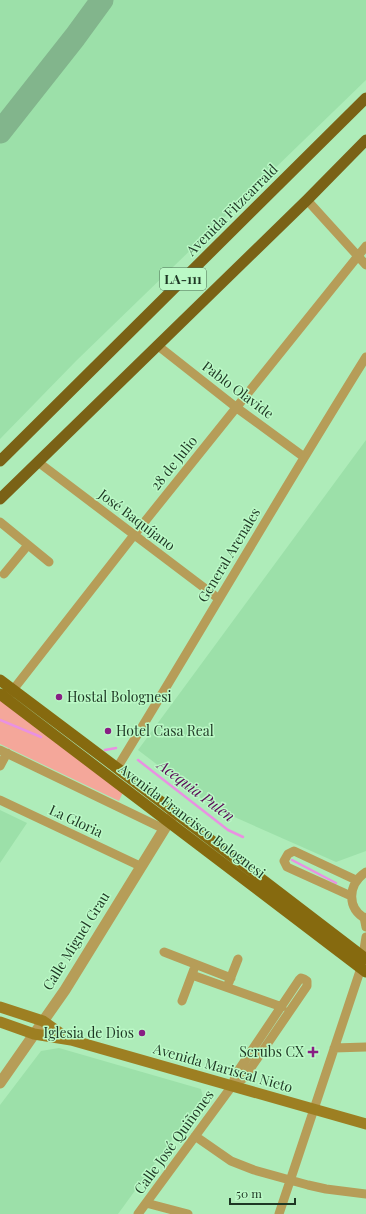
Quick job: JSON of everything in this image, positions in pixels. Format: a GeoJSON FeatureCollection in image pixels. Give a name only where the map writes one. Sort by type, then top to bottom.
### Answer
{"type":"FeatureCollection","features":[{"type":"Feature","properties":{"kind":"highway","name":"Avenida Fitzcarrald"},"geometry":{"type":"LineString","coordinates":[[0,461],[366,98]]}},
{"type":"Feature","properties":{"kind":"highway","name":"LA-111"},"geometry":{"type":"LineString","coordinates":[[0,499],[307,200],[366,140]]}},
{"type":"Feature","properties":{"kind":"main road","name":"Avenida Francisco Bolognesi"},"geometry":{"type":"LineString","coordinates":[[0,680],[174,812],[364,961]]}},
{"type":"Feature","properties":{"kind":"main road","name":"Avenida Francisco Bolognesi"},"geometry":{"type":"LineString","coordinates":[[3,697],[166,826],[364,961]]}},
{"type":"Feature","properties":{"kind":"main road","name":"Avenida Mariscal Nieto"},"geometry":{"type":"LineString","coordinates":[[0,1007],[43,1021],[71,1040]]}},
{"type":"Feature","properties":{"kind":"main road","name":"Avenida Mariscal Nieto"},"geometry":{"type":"LineString","coordinates":[[0,1022],[34,1034],[71,1040],[366,1124]]}},
{"type":"Feature","properties":{"kind":"street"},"geometry":{"type":"LineString","coordinates":[[307,200],[366,265]]}},
{"type":"Feature","properties":{"kind":"street","name":"28 de Julio"},"geometry":{"type":"LineString","coordinates":[[3,697],[13,690],[134,535],[366,246]]}},
{"type":"Feature","properties":{"kind":"street","name":"Pablo Olavide"},"geometry":{"type":"LineString","coordinates":[[157,345],[237,408],[304,457]]}},
{"type":"Feature","properties":{"kind":"street","name":"General Arenales"},"geometry":{"type":"LineString","coordinates":[[117,768],[304,457],[366,357]]}},
{"type":"Feature","properties":{"kind":"street","name":"José Baquíjano"},"geometry":{"type":"LineString","coordinates":[[38,462],[219,599]]}},
{"type":"Feature","properties":{"kind":"street"},"geometry":{"type":"LineString","coordinates":[[0,522],[48,562]]}},
{"type":"Feature","properties":{"kind":"street"},"geometry":{"type":"LineString","coordinates":[[4,574],[28,545]]}},
{"type":"Feature","properties":{"kind":"street"},"geometry":{"type":"LineString","coordinates":[[0,766],[3,752],[166,826]]}},
{"type":"Feature","properties":{"kind":"street","name":"La Gloria"},"geometry":{"type":"LineString","coordinates":[[0,800],[140,866]]}},
{"type":"Feature","properties":{"kind":"street","name":"Calle Miguel Grau"},"geometry":{"type":"LineString","coordinates":[[0,1083],[65,990],[174,812]]}},
{"type":"Feature","properties":{"kind":"street"},"geometry":{"type":"LineString","coordinates":[[351,896],[287,867],[284,861],[288,854],[294,852],[356,880]]}},
{"type":"Feature","properties":{"kind":"street"},"geometry":{"type":"LineString","coordinates":[[366,872],[356,880],[352,888],[351,896],[357,912],[365,918],[366,927]]}},
{"type":"Feature","properties":{"kind":"street"},"geometry":{"type":"LineString","coordinates":[[279,1214],[364,961],[366,937]]}},
{"type":"Feature","properties":{"kind":"street"},"geometry":{"type":"LineString","coordinates":[[164,952],[231,978]]}},
{"type":"Feature","properties":{"kind":"street"},"geometry":{"type":"LineString","coordinates":[[227,987],[238,959]]}},
{"type":"Feature","properties":{"kind":"street"},"geometry":{"type":"LineString","coordinates":[[182,1001],[196,964]]}},
{"type":"Feature","properties":{"kind":"street"},"geometry":{"type":"LineString","coordinates":[[192,975],[282,1006]]}},
{"type":"Feature","properties":{"kind":"street"},"geometry":{"type":"LineString","coordinates":[[301,978],[306,980],[308,983],[307,986],[244,1078],[232,1086],[236,1074],[299,980],[301,978]]}},
{"type":"Feature","properties":{"kind":"street"},"geometry":{"type":"LineString","coordinates":[[334,1048],[366,1047]]}},
{"type":"Feature","properties":{"kind":"street","name":"Calle José Quiñones"},"geometry":{"type":"LineString","coordinates":[[138,1214],[232,1086]]}},
{"type":"Feature","properties":{"kind":"street"},"geometry":{"type":"LineString","coordinates":[[195,1136],[231,1161],[254,1170],[326,1189],[366,1194]]}},
{"type":"Feature","properties":{"kind":"street"},"geometry":{"type":"LineString","coordinates":[[146,1203],[188,1214]]}},
{"type":"Feature","properties":{"kind":"shaded area"},"geometry":{"type":"Polygon","coordinates":[[[0,0],[366,0],[366,80],[76,361],[0,439],[0,0]]]}},
{"type":"Feature","properties":{"kind":"shaded area"},"geometry":{"type":"Polygon","coordinates":[[[366,440],[366,851],[336,862],[214,808],[138,750],[366,440]]]}},
{"type":"Feature","properties":{"kind":"shaded area"},"geometry":{"type":"Polygon","coordinates":[[[0,699],[123,792],[119,801],[0,744],[0,699]]]}},
{"type":"Feature","properties":{"kind":"shaded area"},"geometry":{"type":"Polygon","coordinates":[[[0,810],[27,823],[0,863],[0,810]]]}},
{"type":"Feature","properties":{"kind":"shaded area"},"geometry":{"type":"Polygon","coordinates":[[[59,1048],[201,1089],[203,1097],[118,1214],[0,1214],[0,1105],[41,1051],[59,1048]]]}},
{"type":"Feature","properties":{"kind":"waterway","name":"Acequia Pulen"},"geometry":{"type":"LineString","coordinates":[[0,720],[41,737]]}},
{"type":"Feature","properties":{"kind":"waterway","name":"Acequia Pulen"},"geometry":{"type":"LineString","coordinates":[[105,750],[116,748]]}},
{"type":"Feature","properties":{"kind":"waterway","name":"Acequia Pulen"},"geometry":{"type":"LineString","coordinates":[[138,760],[228,830],[243,837]]}},
{"type":"Feature","properties":{"kind":"waterway","name":"Acequia Pulen"},"geometry":{"type":"LineString","coordinates":[[292,860],[336,883]]}},
{"type":"Feature","properties":{"kind":"taxiway"},"geometry":{"type":"LineString","coordinates":[[0,132],[75,37],[102,0]]}},
{"type":"Feature","properties":{"kind":"place","name":"Hostal Bolognesi"},"geometry":{"type":"Point","coordinates":[59,697]}},
{"type":"Feature","properties":{"kind":"place","name":"Hotel Casa Real"},"geometry":{"type":"Point","coordinates":[108,731]}},
{"type":"Feature","properties":{"kind":"place","name":"Iglesia de Dios"},"geometry":{"type":"Point","coordinates":[142,1033]}},
{"type":"Feature","properties":{"kind":"place","name":"Scrubs CX"},"geometry":{"type":"Point","coordinates":[313,1052]}}]}
